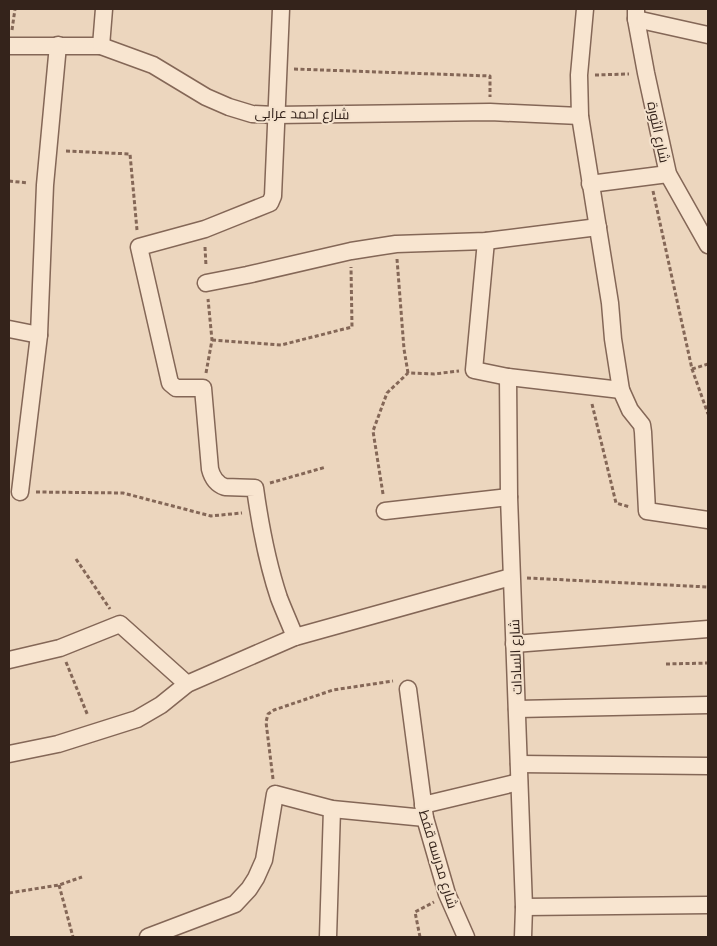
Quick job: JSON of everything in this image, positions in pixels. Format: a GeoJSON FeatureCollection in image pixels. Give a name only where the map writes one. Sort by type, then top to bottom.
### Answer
{"type":"FeatureCollection","features":[{"type":"Feature","properties":{"kind":"street"},"geometry":{"type":"LineString","coordinates":[[101,46],[104,9]]}},
{"type":"Feature","properties":{"kind":"street"},"geometry":{"type":"LineString","coordinates":[[281,9],[273,196],[270,203],[205,229],[139,247],[170,383],[176,388],[203,388],[212,475],[218,484],[225,487],[255,488],[258,512],[277,591],[296,637]]}},
{"type":"Feature","properties":{"kind":"street"},"geometry":{"type":"LineString","coordinates":[[585,9],[579,75],[580,116],[621,390],[630,410],[642,426],[647,512],[708,520]]}},
{"type":"Feature","properties":{"kind":"street"},"geometry":{"type":"LineString","coordinates":[[636,14],[708,35]]}},
{"type":"Feature","properties":{"kind":"street","name":"شارع الثورة"},"geometry":{"type":"LineString","coordinates":[[636,14],[646,73],[668,174],[708,246]]}},
{"type":"Feature","properties":{"kind":"street"},"geometry":{"type":"LineString","coordinates":[[20,492],[39,335],[48,150],[58,45]]}},
{"type":"Feature","properties":{"kind":"street","name":"شارع احمد عرابى"},"geometry":{"type":"LineString","coordinates":[[9,46],[101,46],[153,65],[206,97],[228,107],[252,114],[490,112],[580,116]]}},
{"type":"Feature","properties":{"kind":"street"},"geometry":{"type":"LineString","coordinates":[[590,184],[668,174]]}},
{"type":"Feature","properties":{"kind":"street"},"geometry":{"type":"LineString","coordinates":[[206,283],[351,251],[396,244],[486,242],[598,227]]}},
{"type":"Feature","properties":{"kind":"street"},"geometry":{"type":"LineString","coordinates":[[486,242],[474,370],[508,377],[621,390]]}},
{"type":"Feature","properties":{"kind":"street"},"geometry":{"type":"LineString","coordinates":[[9,329],[39,335]]}},
{"type":"Feature","properties":{"kind":"street","name":"شارع السادات"},"geometry":{"type":"LineString","coordinates":[[508,377],[511,577],[524,907],[523,937]]}},
{"type":"Feature","properties":{"kind":"street"},"geometry":{"type":"LineString","coordinates":[[385,510],[509,497]]}},
{"type":"Feature","properties":{"kind":"street"},"geometry":{"type":"LineString","coordinates":[[9,754],[58,744],[137,719],[161,705],[187,684],[296,637],[511,577]]}},
{"type":"Feature","properties":{"kind":"street"},"geometry":{"type":"LineString","coordinates":[[9,660],[60,648],[120,624],[187,684]]}},
{"type":"Feature","properties":{"kind":"street"},"geometry":{"type":"LineString","coordinates":[[514,644],[708,630]]}},
{"type":"Feature","properties":{"kind":"street","name":"شارع مدرسه قفط"},"geometry":{"type":"LineString","coordinates":[[408,689],[424,811],[447,894],[466,937]]}},
{"type":"Feature","properties":{"kind":"street"},"geometry":{"type":"LineString","coordinates":[[517,709],[708,705]]}},
{"type":"Feature","properties":{"kind":"street"},"geometry":{"type":"LineString","coordinates":[[519,764],[708,766]]}},
{"type":"Feature","properties":{"kind":"street"},"geometry":{"type":"LineString","coordinates":[[148,937],[235,904],[249,890],[264,860],[275,794],[332,809],[424,811],[519,782]]}},
{"type":"Feature","properties":{"kind":"street"},"geometry":{"type":"LineString","coordinates":[[328,937],[332,809]]}},
{"type":"Feature","properties":{"kind":"street"},"geometry":{"type":"LineString","coordinates":[[524,907],[708,905]]}},
{"type":"Feature","properties":{"kind":"path"},"geometry":{"type":"LineString","coordinates":[[277,69],[490,76],[490,112]]}},
{"type":"Feature","properties":{"kind":"path"},"geometry":{"type":"LineString","coordinates":[[579,75],[646,73]]}},
{"type":"Feature","properties":{"kind":"path"},"geometry":{"type":"LineString","coordinates":[[48,150],[130,154],[139,247]]}},
{"type":"Feature","properties":{"kind":"path"},"geometry":{"type":"LineString","coordinates":[[649,176],[692,369],[708,414]]}},
{"type":"Feature","properties":{"kind":"path"},"geometry":{"type":"LineString","coordinates":[[203,388],[212,340],[206,283],[205,229]]}},
{"type":"Feature","properties":{"kind":"path"},"geometry":{"type":"LineString","coordinates":[[396,244],[404,349],[408,373]]}},
{"type":"Feature","properties":{"kind":"path"},"geometry":{"type":"LineString","coordinates":[[212,340],[281,345],[352,327],[351,251]]}},
{"type":"Feature","properties":{"kind":"path"},"geometry":{"type":"LineString","coordinates":[[692,369],[708,364]]}},
{"type":"Feature","properties":{"kind":"path"},"geometry":{"type":"LineString","coordinates":[[385,510],[373,431],[387,393],[408,373],[434,374],[474,370]]}},
{"type":"Feature","properties":{"kind":"path"},"geometry":{"type":"LineString","coordinates":[[588,387],[616,503],[647,512]]}},
{"type":"Feature","properties":{"kind":"path"},"geometry":{"type":"LineString","coordinates":[[255,488],[326,468]]}},
{"type":"Feature","properties":{"kind":"path"},"geometry":{"type":"LineString","coordinates":[[20,492],[123,493],[211,516],[258,512]]}},
{"type":"Feature","properties":{"kind":"path"},"geometry":{"type":"LineString","coordinates":[[76,559],[120,624]]}},
{"type":"Feature","properties":{"kind":"path"},"geometry":{"type":"LineString","coordinates":[[511,577],[708,587]]}},
{"type":"Feature","properties":{"kind":"path"},"geometry":{"type":"LineString","coordinates":[[60,648],[95,733]]}},
{"type":"Feature","properties":{"kind":"path"},"geometry":{"type":"LineString","coordinates":[[666,664],[708,663]]}},
{"type":"Feature","properties":{"kind":"path"},"geometry":{"type":"LineString","coordinates":[[275,794],[266,722],[268,714],[274,710],[333,690],[397,680],[406,683],[408,689]]}},
{"type":"Feature","properties":{"kind":"path"},"geometry":{"type":"LineString","coordinates":[[9,893],[59,885],[82,877]]}},
{"type":"Feature","properties":{"kind":"path"},"geometry":{"type":"LineString","coordinates":[[59,885],[73,937]]}},
{"type":"Feature","properties":{"kind":"path"},"geometry":{"type":"LineString","coordinates":[[420,937],[416,912],[447,894]]}}]}
